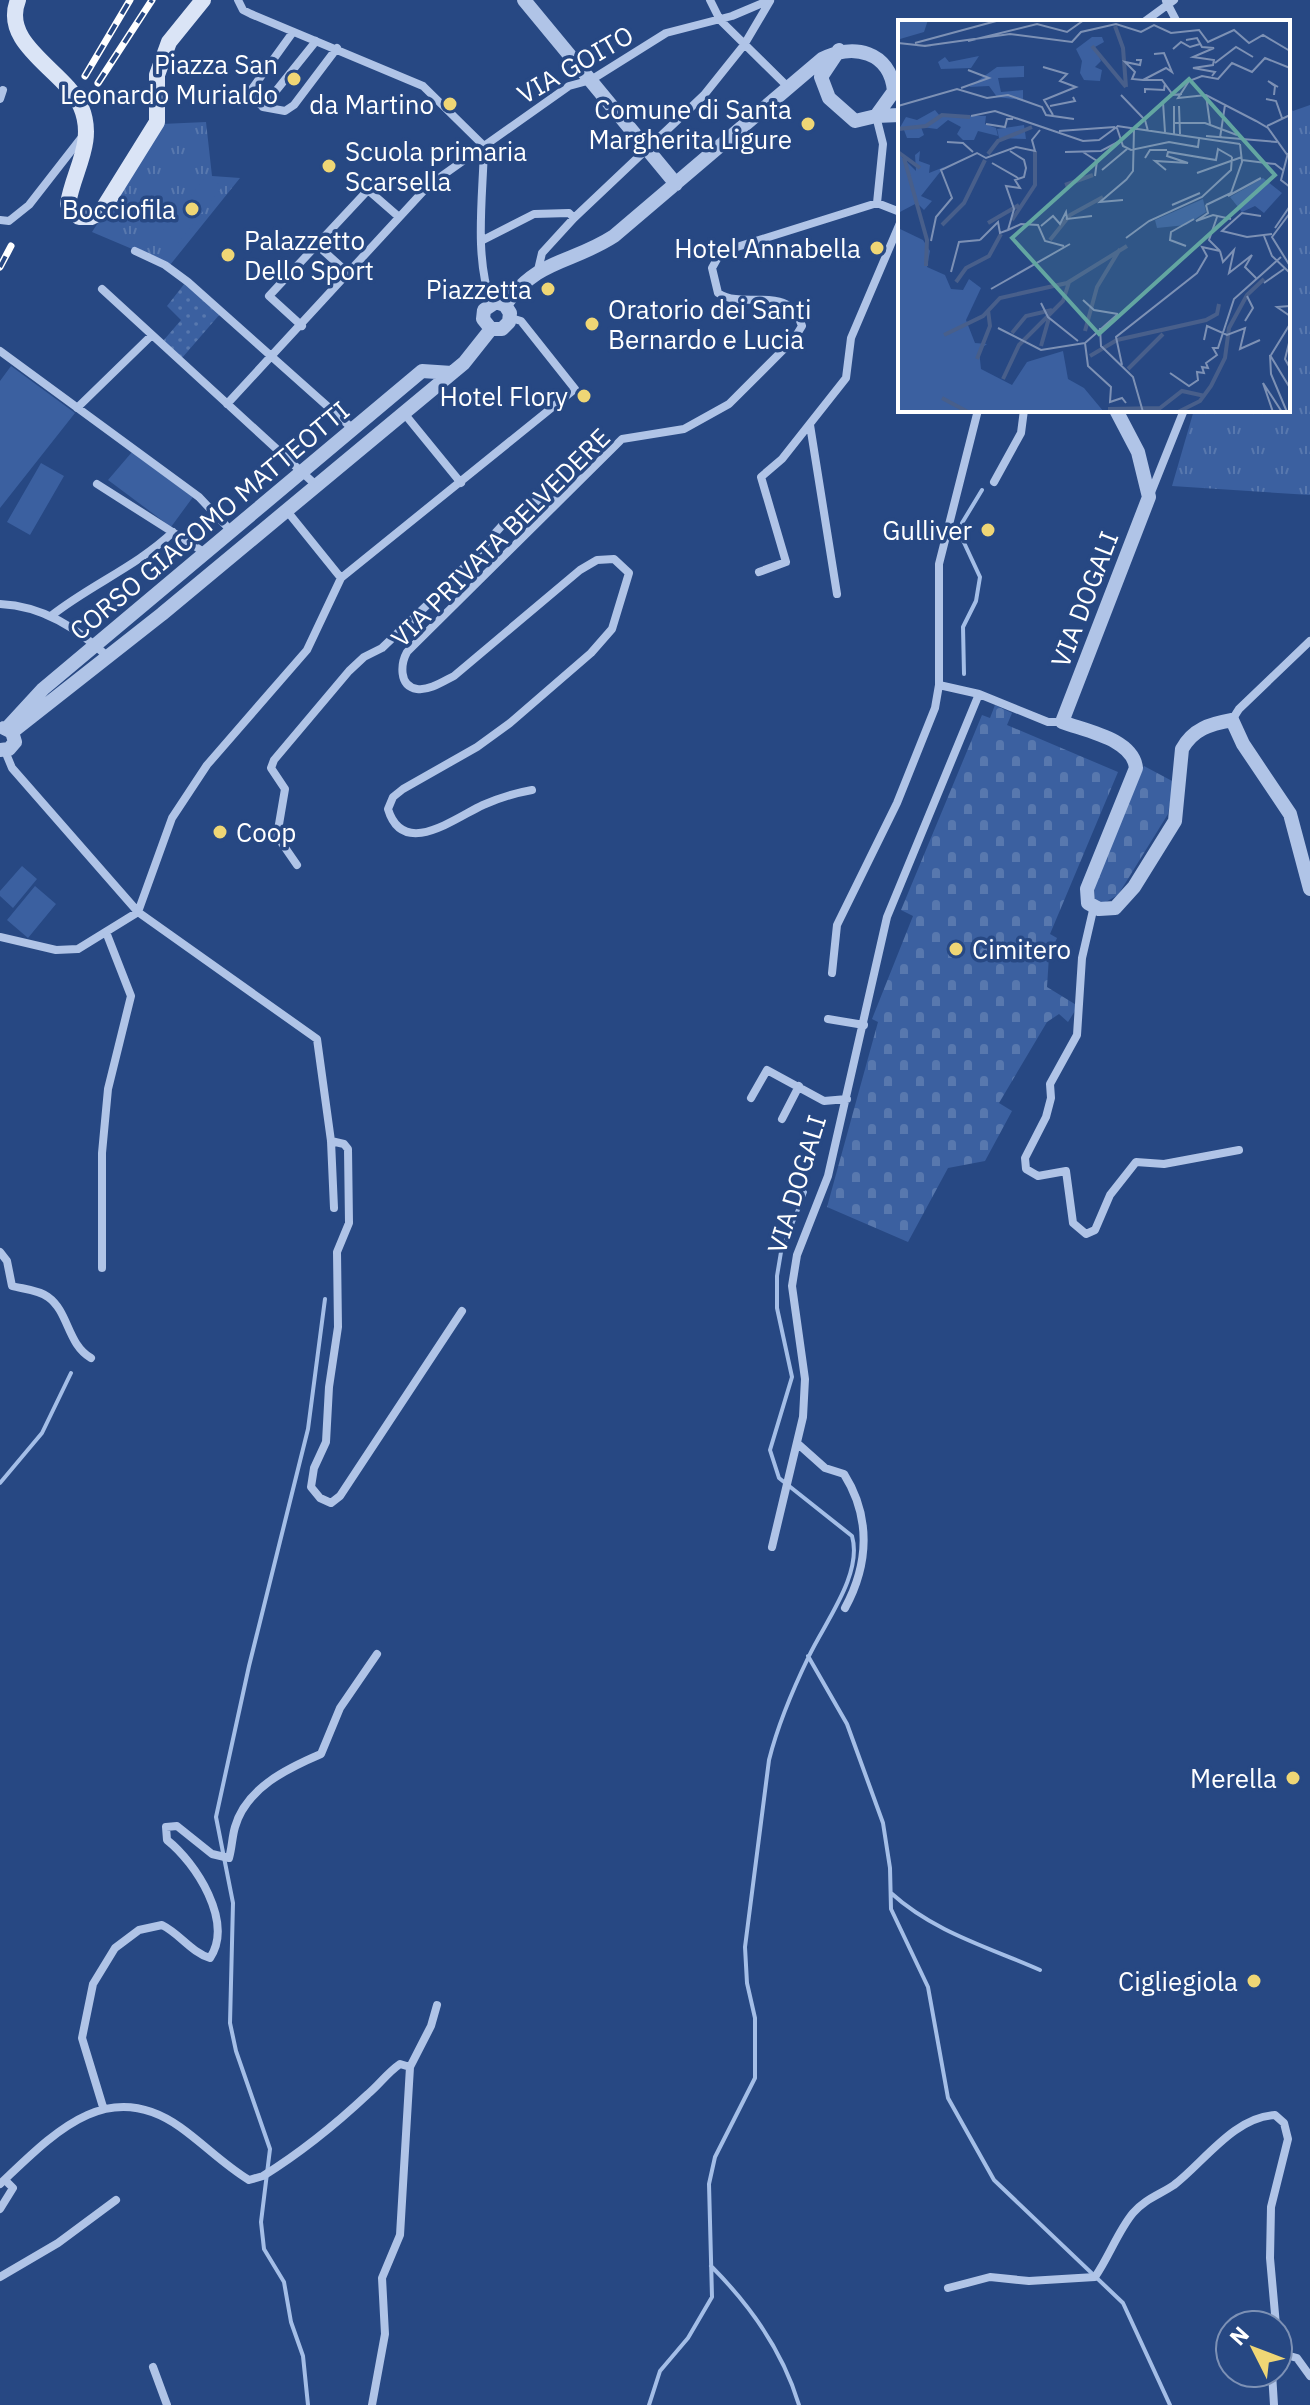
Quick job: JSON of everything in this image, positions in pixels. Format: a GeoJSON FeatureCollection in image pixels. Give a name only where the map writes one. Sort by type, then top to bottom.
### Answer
{"type":"FeatureCollection","features":[{"type":"Feature","properties":{"kind":"main road"},"geometry":{"type":"LineString","coordinates":[[18,0],[13,10],[14,24],[25,42],[81,106],[86,134],[84,157],[68,204],[79,217],[91,217],[101,212],[148,142],[157,122],[157,75],[169,42],[203,0]]}},
{"type":"Feature","properties":{"kind":"street"},"geometry":{"type":"LineString","coordinates":[[0,937],[56,950],[78,949],[138,912],[172,818],[207,765],[307,650],[341,578],[575,389],[521,321],[502,309],[484,310],[483,319],[491,329],[506,327],[502,309],[484,282],[484,146],[423,86],[243,10],[238,0]]}},
{"type":"Feature","properties":{"kind":"street"},"geometry":{"type":"LineString","coordinates":[[524,0],[676,184]]}},
{"type":"Feature","properties":{"kind":"street"},"geometry":{"type":"LineString","coordinates":[[710,0],[720,20],[744,45],[792,84],[813,81],[823,88],[846,116],[855,121],[898,115]]}},
{"type":"Feature","properties":{"kind":"street"},"geometry":{"type":"LineString","coordinates":[[538,270],[542,253],[574,218],[704,95],[744,45],[770,0]]}},
{"type":"Feature","properties":{"kind":"street","name":"VIA GOITO"},"geometry":{"type":"LineString","coordinates":[[227,404],[442,173],[569,86],[591,80],[666,33],[720,20],[770,0]]}},
{"type":"Feature","properties":{"kind":"street"},"geometry":{"type":"LineString","coordinates":[[1146,20],[1169,1],[1176,20]]}},
{"type":"Feature","properties":{"kind":"street"},"geometry":{"type":"LineString","coordinates":[[293,32],[249,93],[263,107],[285,111],[294,105],[337,48]]}},
{"type":"Feature","properties":{"kind":"street"},"geometry":{"type":"LineString","coordinates":[[263,107],[316,41]]}},
{"type":"Feature","properties":{"kind":"street"},"geometry":{"type":"LineString","coordinates":[[823,88],[823,72],[839,50]]}},
{"type":"Feature","properties":{"kind":"street"},"geometry":{"type":"LineString","coordinates":[[502,309],[538,270],[596,247],[676,184],[792,84],[839,50],[858,50],[873,57],[888,71],[897,94],[876,116]]}},
{"type":"Feature","properties":{"kind":"street"},"geometry":{"type":"LineString","coordinates":[[876,116],[883,144],[877,203],[898,211]]}},
{"type":"Feature","properties":{"kind":"street"},"geometry":{"type":"LineString","coordinates":[[0,220],[9,221],[29,205],[86,134]]}},
{"type":"Feature","properties":{"kind":"street"},"geometry":{"type":"LineString","coordinates":[[302,326],[269,296],[368,190],[399,217]]}},
{"type":"Feature","properties":{"kind":"street","name":"VIA PRIVATA BELVEDERE"},"geometry":{"type":"LineString","coordinates":[[532,790],[481,806],[430,833],[412,834],[399,829],[388,809],[393,797],[403,789],[477,747],[510,723],[591,653],[612,629],[629,573],[614,559],[597,560],[454,676],[418,689],[402,674],[400,664],[407,652],[622,439],[684,429],[729,404],[794,339],[802,326],[798,313],[787,304],[763,298],[728,300],[718,293],[712,268],[721,252],[877,203]]}},
{"type":"Feature","properties":{"kind":"street"},"geometry":{"type":"LineString","coordinates":[[483,240],[534,214],[569,213],[574,218]]}},
{"type":"Feature","properties":{"kind":"street"},"geometry":{"type":"LineString","coordinates":[[759,572],[786,562],[761,477],[810,425],[846,378],[851,338],[898,228]]}},
{"type":"Feature","properties":{"kind":"street"},"geometry":{"type":"LineString","coordinates":[[317,245],[349,274]]}},
{"type":"Feature","properties":{"kind":"street"},"geometry":{"type":"LineString","coordinates":[[135,251],[165,265],[188,282],[353,429]]}},
{"type":"Feature","properties":{"kind":"street"},"geometry":{"type":"LineString","coordinates":[[102,289],[317,486]]}},
{"type":"Feature","properties":{"kind":"street","name":"CORSO GIACOMO MATTEOTTI"},"geometry":{"type":"LineString","coordinates":[[7,729],[108,657],[287,511],[452,373],[475,351],[491,329]]}},
{"type":"Feature","properties":{"kind":"street"},"geometry":{"type":"LineString","coordinates":[[77,408],[152,335]]}},
{"type":"Feature","properties":{"kind":"street"},"geometry":{"type":"LineString","coordinates":[[0,351],[199,497],[233,533]]}},
{"type":"Feature","properties":{"kind":"street","name":"CORSO GIACOMO MATTEOTTI"},"geometry":{"type":"LineString","coordinates":[[7,729],[43,689],[233,533],[422,371],[452,373]]}},
{"type":"Feature","properties":{"kind":"street"},"geometry":{"type":"LineString","coordinates":[[403,412],[461,483]]}},
{"type":"Feature","properties":{"kind":"street"},"geometry":{"type":"LineString","coordinates":[[832,973],[837,925],[897,803],[935,708],[939,685],[939,564],[977,412]]}},
{"type":"Feature","properties":{"kind":"street"},"geometry":{"type":"LineString","coordinates":[[994,482],[1021,433],[1024,412]]}},
{"type":"Feature","properties":{"kind":"street"},"geometry":{"type":"LineString","coordinates":[[1117,412],[1138,452],[1149,497]]}},
{"type":"Feature","properties":{"kind":"street"},"geometry":{"type":"LineString","coordinates":[[1149,497],[1183,412]]}},
{"type":"Feature","properties":{"kind":"street"},"geometry":{"type":"LineString","coordinates":[[810,425],[837,594]]}},
{"type":"Feature","properties":{"kind":"street"},"geometry":{"type":"LineString","coordinates":[[97,484],[207,554]]}},
{"type":"Feature","properties":{"kind":"street","name":"VIA DOGALI"},"geometry":{"type":"LineString","coordinates":[[1062,722],[1149,497]]}},
{"type":"Feature","properties":{"kind":"street"},"geometry":{"type":"LineString","coordinates":[[297,865],[277,836],[285,789],[271,768],[274,760],[349,671],[364,657],[382,648],[447,586],[518,510],[534,502],[560,500]]}},
{"type":"Feature","properties":{"kind":"street"},"geometry":{"type":"LineString","coordinates":[[287,511],[341,578]]}},
{"type":"Feature","properties":{"kind":"street"},"geometry":{"type":"LineString","coordinates":[[51,616],[70,601],[125,570],[173,532]]}},
{"type":"Feature","properties":{"kind":"street"},"geometry":{"type":"LineString","coordinates":[[0,604],[36,609],[51,616],[96,645],[108,657]]}},
{"type":"Feature","properties":{"kind":"street"},"geometry":{"type":"LineString","coordinates":[[939,685],[979,694],[1048,722],[1062,722],[1123,746],[1135,760],[1136,768],[1087,889],[1088,903],[1115,908],[1134,887],[1175,821],[1182,749],[1187,740],[1200,728],[1232,720],[1239,709],[1310,641]]}},
{"type":"Feature","properties":{"kind":"street","name":"VIA DOGALI"},"geometry":{"type":"LineString","coordinates":[[772,1547],[803,1417],[805,1379],[792,1286],[797,1255],[828,1176],[887,917],[979,694]]}},
{"type":"Feature","properties":{"kind":"street"},"geometry":{"type":"LineString","coordinates":[[1232,720],[1243,744],[1290,814],[1310,889]]}},
{"type":"Feature","properties":{"kind":"street"},"geometry":{"type":"LineString","coordinates":[[7,729],[15,742],[3,750],[12,768],[138,912],[317,1039],[331,1141],[334,1208]]}},
{"type":"Feature","properties":{"kind":"street"},"geometry":{"type":"LineString","coordinates":[[1094,906],[1088,918],[1082,958],[1077,1035],[1054,1071],[1046,1117],[1025,1158],[1026,1169],[1038,1176],[1066,1171],[1073,1223],[1086,1234],[1095,1230],[1110,1195],[1136,1162],[1164,1164],[1239,1150]]}},
{"type":"Feature","properties":{"kind":"street"},"geometry":{"type":"LineString","coordinates":[[102,1268],[102,1153],[108,1089],[131,996],[106,932]]}},
{"type":"Feature","properties":{"kind":"street"},"geometry":{"type":"LineString","coordinates":[[828,1019],[864,1025]]}},
{"type":"Feature","properties":{"kind":"street"},"geometry":{"type":"LineString","coordinates":[[751,1098],[767,1070],[824,1101],[847,1099]]}},
{"type":"Feature","properties":{"kind":"street"},"geometry":{"type":"LineString","coordinates":[[782,1119],[799,1086]]}},
{"type":"Feature","properties":{"kind":"street"},"geometry":{"type":"LineString","coordinates":[[331,1141],[344,1144],[348,1149],[349,1223],[337,1252],[338,1327],[326,1442],[314,1468],[311,1487],[320,1498],[331,1503],[340,1496],[462,1311]]}},
{"type":"Feature","properties":{"kind":"street"},"geometry":{"type":"LineString","coordinates":[[0,1252],[7,1261],[12,1286],[47,1295],[55,1304],[72,1340],[91,1358]]}},
{"type":"Feature","properties":{"kind":"street"},"geometry":{"type":"LineString","coordinates":[[797,1443],[825,1468],[844,1474],[863,1513],[863,1555],[858,1584],[845,1608]]}},
{"type":"Feature","properties":{"kind":"street"},"geometry":{"type":"LineString","coordinates":[[103,2107],[82,2038],[93,1984],[115,1948],[139,1930],[162,1925],[182,1935],[197,1954],[210,1958],[218,1946],[214,1913],[202,1877],[187,1855],[167,1840],[166,1827],[177,1826],[212,1854],[229,1858],[236,1824],[254,1796],[283,1770],[321,1754],[340,1708],[377,1654]]}},
{"type":"Feature","properties":{"kind":"street"},"geometry":{"type":"LineString","coordinates":[[372,2405],[385,2334],[382,2278],[400,2235],[410,2067],[431,2026],[437,2005]]}},
{"type":"Feature","properties":{"kind":"street"},"geometry":{"type":"LineString","coordinates":[[0,2209],[13,2188],[2,2182],[77,2119],[103,2107],[132,2104],[155,2111],[249,2180],[284,2163],[371,2093],[394,2068],[400,2064],[410,2067]]}},
{"type":"Feature","properties":{"kind":"street"},"geometry":{"type":"LineString","coordinates":[[948,2288],[990,2277],[1029,2281],[1095,2277],[1142,2202],[1171,2186],[1225,2139],[1261,2116],[1275,2115],[1284,2123],[1288,2139],[1271,2207],[1270,2258],[1275,2309]]}},
{"type":"Feature","properties":{"kind":"street"},"geometry":{"type":"LineString","coordinates":[[0,2277],[58,2243],[116,2200]]}},
{"type":"Feature","properties":{"kind":"street"},"geometry":{"type":"LineString","coordinates":[[1294,2357],[1310,2376]]}},
{"type":"Feature","properties":{"kind":"street"},"geometry":{"type":"LineString","coordinates":[[153,2367],[167,2405]]}},
{"type":"Feature","properties":{"kind":"green space"},"geometry":{"type":"Polygon","coordinates":[[[1310,105],[1310,495],[1172,486],[1193,412],[1290,412],[1290,108],[1293,111],[1310,105]]]}},
{"type":"Feature","properties":{"kind":"green space"},"geometry":{"type":"Polygon","coordinates":[[[206,122],[212,176],[240,178],[170,265],[92,232],[162,124],[206,122]]]}},
{"type":"Feature","properties":{"kind":"green space","name":"Bocciofila"},"geometry":{"type":"Polygon","coordinates":[[[207,175],[222,187],[178,243],[163,230],[207,175]]]}},
{"type":"Feature","properties":{"kind":"green space"},"geometry":{"type":"Polygon","coordinates":[[[185,283],[220,314],[182,358],[163,341],[181,320],[167,306],[185,283]]]}},
{"type":"Feature","properties":{"kind":"green space"},"geometry":{"type":"Polygon","coordinates":[[[11,366],[75,413],[0,508],[0,381],[11,366]]]}},
{"type":"Feature","properties":{"kind":"green space"},"geometry":{"type":"Polygon","coordinates":[[[132,452],[193,497],[171,527],[108,480],[132,452]]]}},
{"type":"Feature","properties":{"kind":"green space"},"geometry":{"type":"Polygon","coordinates":[[[41,463],[64,476],[30,535],[7,522],[41,463]]]}},
{"type":"Feature","properties":{"kind":"green space"},"geometry":{"type":"Polygon","coordinates":[[[995,705],[1012,713],[1007,725],[1118,772],[1050,934],[1057,938],[1049,956],[1047,987],[1078,1006],[1068,1022],[1059,1014],[1047,1022],[999,1103],[1012,1111],[985,1161],[948,1168],[908,1242],[827,1207],[878,1022],[872,1019],[913,916],[901,910],[982,715],[990,718],[995,705]]]}},
{"type":"Feature","properties":{"kind":"green space"},"geometry":{"type":"Polygon","coordinates":[[[1144,766],[1174,782],[1168,814],[1118,895],[1104,903],[1095,899],[1094,885],[1144,766]]]}},
{"type":"Feature","properties":{"kind":"green space"},"geometry":{"type":"Polygon","coordinates":[[[22,866],[37,879],[13,908],[0,896],[0,891],[22,866]]]}},
{"type":"Feature","properties":{"kind":"green space"},"geometry":{"type":"Polygon","coordinates":[[[35,886],[56,904],[28,938],[7,920],[35,886]]]}},
{"type":"Feature","properties":{"kind":"waterway"},"geometry":{"type":"LineString","coordinates":[[964,674],[963,627],[976,601],[980,577],[960,534],[962,523],[982,490]]}},
{"type":"Feature","properties":{"kind":"waterway"},"geometry":{"type":"LineString","coordinates":[[649,2405],[660,2371],[688,2338],[712,2297],[709,2184],[715,2157],[755,2078],[755,2018],[747,1983],[745,1947],[769,1760],[792,1694],[841,1598],[854,1551],[852,1536],[779,1478],[770,1450],[792,1377],[777,1308],[777,1276],[781,1252],[805,1192]]}},
{"type":"Feature","properties":{"kind":"waterway"},"geometry":{"type":"LineString","coordinates":[[308,2405],[303,2356],[291,2322],[284,2282],[264,2249],[261,2222],[270,2149],[236,2051],[230,2023],[233,1903],[216,1817],[249,1666],[308,1429],[325,1299]]}},
{"type":"Feature","properties":{"kind":"waterway"},"geometry":{"type":"LineString","coordinates":[[0,1483],[42,1433],[71,1373]]}},
{"type":"Feature","properties":{"kind":"waterway"},"geometry":{"type":"LineString","coordinates":[[808,1656],[847,1724],[883,1823],[890,1868],[891,1909],[928,1987],[948,2098],[994,2180],[1123,2303],[1170,2405]]}},
{"type":"Feature","properties":{"kind":"waterway"},"geometry":{"type":"LineString","coordinates":[[891,1893],[943,1928],[1040,1970]]}},
{"type":"Feature","properties":{"kind":"waterway"},"geometry":{"type":"LineString","coordinates":[[711,2266],[764,2330],[784,2366],[799,2405]]}},
{"type":"Feature","properties":{"kind":"railway"},"geometry":{"type":"LineString","coordinates":[[85,76],[130,0]]}},
{"type":"Feature","properties":{"kind":"railway"},"geometry":{"type":"LineString","coordinates":[[98,83],[152,0]]}},
{"type":"Feature","properties":{"kind":"railway"},"geometry":{"type":"LineString","coordinates":[[0,267],[11,246]]}},
{"type":"Feature","properties":{"kind":"place","name":"Piazza San Leonardo Murialdo"},"geometry":{"type":"Point","coordinates":[294,79]}},
{"type":"Feature","properties":{"kind":"place","name":"da Martino"},"geometry":{"type":"Point","coordinates":[450,104]}},
{"type":"Feature","properties":{"kind":"place","name":"Comune di Santa Margherita Ligure"},"geometry":{"type":"Point","coordinates":[808,124]}},
{"type":"Feature","properties":{"kind":"place","name":"Scuola primaria Scarsella"},"geometry":{"type":"Point","coordinates":[329,166]}},
{"type":"Feature","properties":{"kind":"place","name":"Bocciofila"},"geometry":{"type":"Point","coordinates":[192,209]}},
{"type":"Feature","properties":{"kind":"place","name":"Hotel Annabella"},"geometry":{"type":"Point","coordinates":[877,248]}},
{"type":"Feature","properties":{"kind":"place","name":"Palazzetto Dello Sport"},"geometry":{"type":"Point","coordinates":[228,255]}},
{"type":"Feature","properties":{"kind":"place","name":"Piazzetta"},"geometry":{"type":"Point","coordinates":[548,289]}},
{"type":"Feature","properties":{"kind":"place","name":"Oratorio dei Santi Bernardo e Lucia"},"geometry":{"type":"Point","coordinates":[592,324]}},
{"type":"Feature","properties":{"kind":"place","name":"Hotel Flory"},"geometry":{"type":"Point","coordinates":[584,396]}},
{"type":"Feature","properties":{"kind":"place","name":"Gulliver"},"geometry":{"type":"Point","coordinates":[988,530]}},
{"type":"Feature","properties":{"kind":"place","name":"Coop"},"geometry":{"type":"Point","coordinates":[220,832]}},
{"type":"Feature","properties":{"kind":"place","name":"Cimitero"},"geometry":{"type":"Point","coordinates":[956,949]}},
{"type":"Feature","properties":{"kind":"place","name":"Merella"},"geometry":{"type":"Point","coordinates":[1293,1778]}},
{"type":"Feature","properties":{"kind":"place","name":"Cigliegiola"},"geometry":{"type":"Point","coordinates":[1254,1981]}}]}
